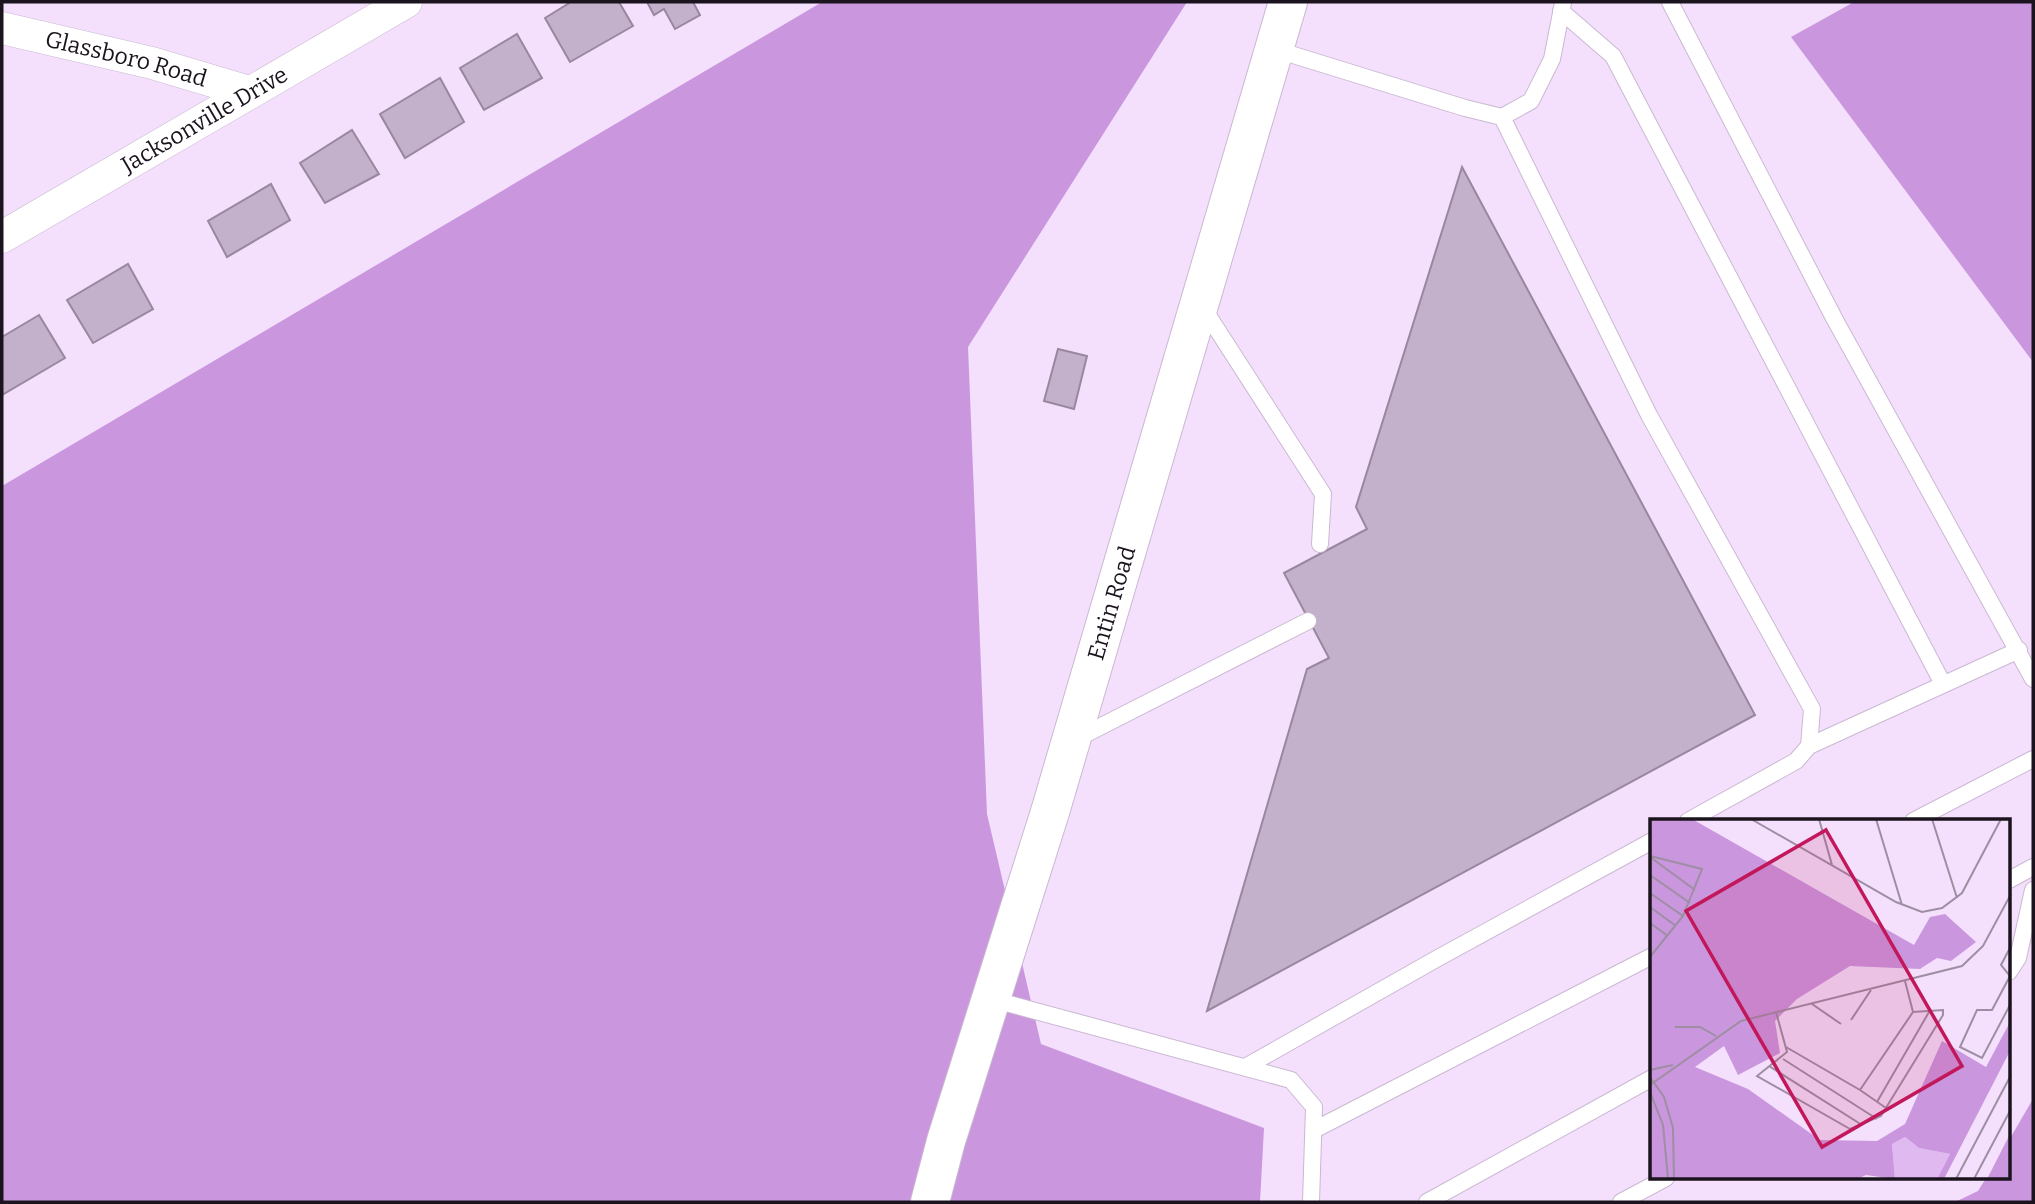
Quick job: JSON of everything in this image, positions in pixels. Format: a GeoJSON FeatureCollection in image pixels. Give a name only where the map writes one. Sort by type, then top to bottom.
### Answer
{"type":"FeatureCollection","features":[{"type":"Feature","properties":{"kind":"street","name":"Jacksonville Drive"},"geometry":{"type":"LineString","coordinates":[[2,237],[406,2]]}},
{"type":"Feature","properties":{"kind":"street","name":"Entin Road"},"geometry":{"type":"LineString","coordinates":[[930,1202],[946,1140],[1071,741],[1287,2]]}},
{"type":"Feature","properties":{"kind":"street","name":"Glassboro Road"},"geometry":{"type":"LineString","coordinates":[[2,28],[152,63],[250,92]]}},
{"type":"Feature","properties":{"kind":"lane"},"geometry":{"type":"LineString","coordinates":[[1670,2],[1835,318],[2033,679]]}},
{"type":"Feature","properties":{"kind":"lane"},"geometry":{"type":"LineString","coordinates":[[1274,50],[1502,117],[1531,101],[1552,59],[1562,6]]}},
{"type":"Feature","properties":{"kind":"lane"},"geometry":{"type":"LineString","coordinates":[[1562,6],[1613,56],[1943,684]]}},
{"type":"Feature","properties":{"kind":"lane"},"geometry":{"type":"LineString","coordinates":[[1502,117],[1649,415],[1812,709],[1809,746]]}},
{"type":"Feature","properties":{"kind":"lane"},"geometry":{"type":"LineString","coordinates":[[1199,303],[1323,494],[1320,544]]}},
{"type":"Feature","properties":{"kind":"lane"},"geometry":{"type":"LineString","coordinates":[[1071,741],[1308,621]]}},
{"type":"Feature","properties":{"kind":"lane"},"geometry":{"type":"LineString","coordinates":[[1692,819],[1796,761],[1809,746],[2019,650]]}},
{"type":"Feature","properties":{"kind":"lane"},"geometry":{"type":"LineString","coordinates":[[1917,819],[2033,759]]}},
{"type":"Feature","properties":{"kind":"lane"},"geometry":{"type":"LineString","coordinates":[[1247,1066],[1650,842]]}},
{"type":"Feature","properties":{"kind":"lane"},"geometry":{"type":"LineString","coordinates":[[2010,879],[2033,867]]}},
{"type":"Feature","properties":{"kind":"lane"},"geometry":{"type":"LineString","coordinates":[[2010,970],[2018,958],[2033,890]]}},
{"type":"Feature","properties":{"kind":"lane"},"geometry":{"type":"LineString","coordinates":[[1314,1130],[1650,957]]}},
{"type":"Feature","properties":{"kind":"lane"},"geometry":{"type":"LineString","coordinates":[[990,999],[1291,1080],[1314,1107],[1311,1202]]}},
{"type":"Feature","properties":{"kind":"lane"},"geometry":{"type":"LineString","coordinates":[[1427,1202],[1650,1079]]}},
{"type":"Feature","properties":{"kind":"lane"},"geometry":{"type":"LineString","coordinates":[[1621,1202],[1662,1180]]}},
{"type":"Feature","properties":{"kind":"shaded area"},"geometry":{"type":"Polygon","coordinates":[[[822,2],[1187,2],[968,347],[987,814],[1041,1044],[1264,1128],[1260,1202],[2,1202],[2,486],[822,2]]]}},
{"type":"Feature","properties":{"kind":"shaded area"},"geometry":{"type":"Polygon","coordinates":[[[1854,2],[2033,2],[2033,362],[1791,37],[1854,2]]]}},
{"type":"Feature","properties":{"kind":"shaded area"},"geometry":{"type":"Polygon","coordinates":[[[2033,1099],[2033,1202],[1955,1202],[1978,1191],[1985,1180],[2010,1180],[2010,1138],[2033,1099]]]}},
{"type":"Feature","properties":{"kind":"building"},"geometry":{"type":"Polygon","coordinates":[[[571,2],[619,2],[633,26],[570,62],[545,18],[571,2]]]}},
{"type":"Feature","properties":{"kind":"building"},"geometry":{"type":"Polygon","coordinates":[[[647,2],[693,2],[700,15],[675,29],[664,9],[654,15],[647,2]]]}},
{"type":"Feature","properties":{"kind":"building"},"geometry":{"type":"Polygon","coordinates":[[[517,34],[542,78],[484,110],[460,68],[517,34]]]}},
{"type":"Feature","properties":{"kind":"building"},"geometry":{"type":"Polygon","coordinates":[[[440,78],[464,122],[405,158],[380,114],[440,78]]]}},
{"type":"Feature","properties":{"kind":"building"},"geometry":{"type":"Polygon","coordinates":[[[352,130],[379,174],[325,203],[300,163],[352,130]]]}},
{"type":"Feature","properties":{"kind":"building"},"geometry":{"type":"Polygon","coordinates":[[[1462,167],[1755,715],[1207,1011],[1307,669],[1329,658],[1284,573],[1367,529],[1356,507],[1462,167]]]}},
{"type":"Feature","properties":{"kind":"building"},"geometry":{"type":"Polygon","coordinates":[[[271,184],[290,220],[227,257],[208,221],[271,184]]]}},
{"type":"Feature","properties":{"kind":"building"},"geometry":{"type":"Polygon","coordinates":[[[128,264],[153,309],[93,343],[67,300],[128,264]]]}},
{"type":"Feature","properties":{"kind":"building"},"geometry":{"type":"Polygon","coordinates":[[[39,315],[65,358],[2,395],[2,337],[39,315]]]}},
{"type":"Feature","properties":{"kind":"building"},"geometry":{"type":"Polygon","coordinates":[[[1058,349],[1087,356],[1074,409],[1044,401],[1058,349]]]}}]}
